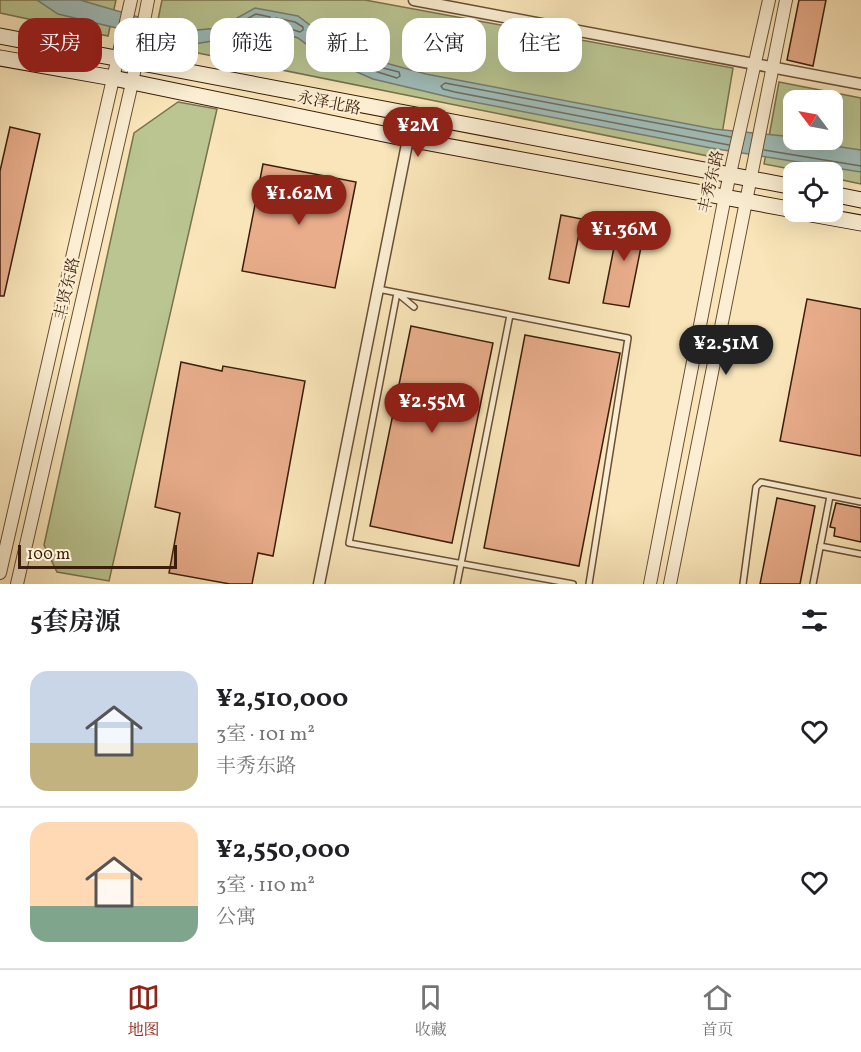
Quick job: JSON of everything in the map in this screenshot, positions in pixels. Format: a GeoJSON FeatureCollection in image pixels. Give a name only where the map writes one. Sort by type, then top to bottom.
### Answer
{"type":"FeatureCollection","features":[{"type":"Feature","properties":{"kind":"main road","name":"永泽北路"},"geometry":{"type":"LineString","coordinates":[[0,36],[114,57]]}},
{"type":"Feature","properties":{"kind":"main road","name":"永泽北路"},"geometry":{"type":"LineString","coordinates":[[0,58],[113,78],[408,139],[783,208]]}},
{"type":"Feature","properties":{"kind":"main road","name":"永泽北路"},"geometry":{"type":"LineString","coordinates":[[194,72],[783,184]]}},
{"type":"Feature","properties":{"kind":"main road"},"geometry":{"type":"LineString","coordinates":[[843,196],[861,200]]}},
{"type":"Feature","properties":{"kind":"main road"},"geometry":{"type":"LineString","coordinates":[[843,220],[861,223]]}},
{"type":"Feature","properties":{"kind":"street","name":"丰贤东路"},"geometry":{"type":"LineString","coordinates":[[127,18],[131,0]]}},
{"type":"Feature","properties":{"kind":"street","name":"丰贤东路"},"geometry":{"type":"LineString","coordinates":[[145,18],[148,0]]}},
{"type":"Feature","properties":{"kind":"street"},"geometry":{"type":"LineString","coordinates":[[414,0],[861,84]]}},
{"type":"Feature","properties":{"kind":"street","name":"丰秀东路"},"geometry":{"type":"LineString","coordinates":[[650,584],[725,196],[769,0]]}},
{"type":"Feature","properties":{"kind":"street"},"geometry":{"type":"LineString","coordinates":[[670,584],[786,0]]}},
{"type":"Feature","properties":{"kind":"street","name":"丰贤东路"},"geometry":{"type":"LineString","coordinates":[[0,573],[114,72]]}},
{"type":"Feature","properties":{"kind":"street","name":"丰贤东路"},"geometry":{"type":"LineString","coordinates":[[17,584],[134,72]]}},
{"type":"Feature","properties":{"kind":"street"},"geometry":{"type":"LineString","coordinates":[[319,584],[408,139]]}},
{"type":"Feature","properties":{"kind":"street"},"geometry":{"type":"LineString","coordinates":[[0,580],[17,584]]}},
{"type":"Feature","properties":{"kind":"lane"},"geometry":{"type":"LineString","coordinates":[[378,289],[628,338],[589,584]]}},
{"type":"Feature","properties":{"kind":"lane"},"geometry":{"type":"LineString","coordinates":[[397,293],[414,307]]}},
{"type":"Feature","properties":{"kind":"lane"},"geometry":{"type":"LineString","coordinates":[[397,293],[349,543],[573,584]]}},
{"type":"Feature","properties":{"kind":"lane"},"geometry":{"type":"LineString","coordinates":[[457,584],[510,315]]}},
{"type":"Feature","properties":{"kind":"lane"},"geometry":{"type":"LineString","coordinates":[[743,584],[756,487],[761,482],[861,502]]}},
{"type":"Feature","properties":{"kind":"lane"},"geometry":{"type":"LineString","coordinates":[[813,584],[830,496]]}},
{"type":"Feature","properties":{"kind":"lane"},"geometry":{"type":"LineString","coordinates":[[820,546],[861,554]]}},
{"type":"Feature","properties":{"kind":"green space"},"geometry":{"type":"Polygon","coordinates":[[[0,0],[116,0],[108,36],[102,35],[102,18],[23,18],[0,13],[0,0]]]}},
{"type":"Feature","properties":{"kind":"green space"},"geometry":{"type":"Polygon","coordinates":[[[162,0],[365,0],[462,18],[402,18],[402,72],[486,72],[486,22],[498,25],[498,72],[582,72],[582,40],[733,68],[718,158],[292,72],[294,72],[294,18],[210,18],[210,56],[198,53],[198,18],[158,18],[162,0]]]}},
{"type":"Feature","properties":{"kind":"green space"},"geometry":{"type":"Polygon","coordinates":[[[779,82],[820,90],[783,90],[783,150],[843,150],[843,94],[861,98],[861,184],[843,180],[843,162],[783,162],[783,168],[764,164],[779,82]]]}},
{"type":"Feature","properties":{"kind":"green space"},"geometry":{"type":"Polygon","coordinates":[[[178,102],[217,109],[109,581],[57,572],[44,545],[134,133],[178,102]]]}},
{"type":"Feature","properties":{"kind":"water"},"geometry":{"type":"Polygon","coordinates":[[[37,0],[80,0],[142,18],[114,18],[114,27],[102,24],[102,18],[75,18],[58,14],[37,0]]]}},
{"type":"Feature","properties":{"kind":"water"},"geometry":{"type":"Polygon","coordinates":[[[255,8],[298,16],[306,22],[306,44],[294,37],[294,18],[237,18],[255,8]]]}},
{"type":"Feature","properties":{"kind":"water"},"geometry":{"type":"Polygon","coordinates":[[[210,29],[210,41],[198,43],[198,30],[210,29]]]}},
{"type":"Feature","properties":{"kind":"water"},"geometry":{"type":"Polygon","coordinates":[[[390,64],[402,67],[402,72],[419,72],[714,129],[783,136],[783,150],[843,150],[843,147],[861,150],[861,172],[843,169],[843,162],[798,162],[711,148],[453,98],[373,79],[357,72],[390,72],[390,64]]]}},
{"type":"Feature","properties":{"kind":"building"},"geometry":{"type":"Polygon","coordinates":[[[799,0],[826,0],[813,66],[787,60],[799,0]]]}},
{"type":"Feature","properties":{"kind":"building"},"geometry":{"type":"Polygon","coordinates":[[[10,127],[40,134],[4,296],[0,296],[0,171],[10,127]]]}},
{"type":"Feature","properties":{"kind":"building"},"geometry":{"type":"Polygon","coordinates":[[[263,164],[356,182],[335,288],[242,271],[263,164]]]}},
{"type":"Feature","properties":{"kind":"building"},"geometry":{"type":"Polygon","coordinates":[[[561,215],[582,219],[569,283],[549,279],[561,215]]]}},
{"type":"Feature","properties":{"kind":"building"},"geometry":{"type":"Polygon","coordinates":[[[620,217],[646,222],[629,307],[603,303],[620,217]]]}},
{"type":"Feature","properties":{"kind":"building"},"geometry":{"type":"Polygon","coordinates":[[[807,299],[861,309],[861,456],[780,441],[807,299]]]}},
{"type":"Feature","properties":{"kind":"building"},"geometry":{"type":"Polygon","coordinates":[[[411,326],[493,343],[452,543],[370,526],[411,326]]]}},
{"type":"Feature","properties":{"kind":"building"},"geometry":{"type":"Polygon","coordinates":[[[525,335],[620,353],[579,566],[484,548],[525,335]]]}},
{"type":"Feature","properties":{"kind":"building"},"geometry":{"type":"Polygon","coordinates":[[[181,362],[222,371],[223,366],[305,381],[273,556],[258,553],[252,584],[230,584],[169,573],[180,513],[155,507],[181,362]]]}},
{"type":"Feature","properties":{"kind":"building"},"geometry":{"type":"Polygon","coordinates":[[[777,498],[815,506],[800,584],[760,584],[777,498]]]}},
{"type":"Feature","properties":{"kind":"building"},"geometry":{"type":"Polygon","coordinates":[[[836,503],[861,508],[861,542],[834,536],[835,528],[830,527],[836,503]]]}}]}
